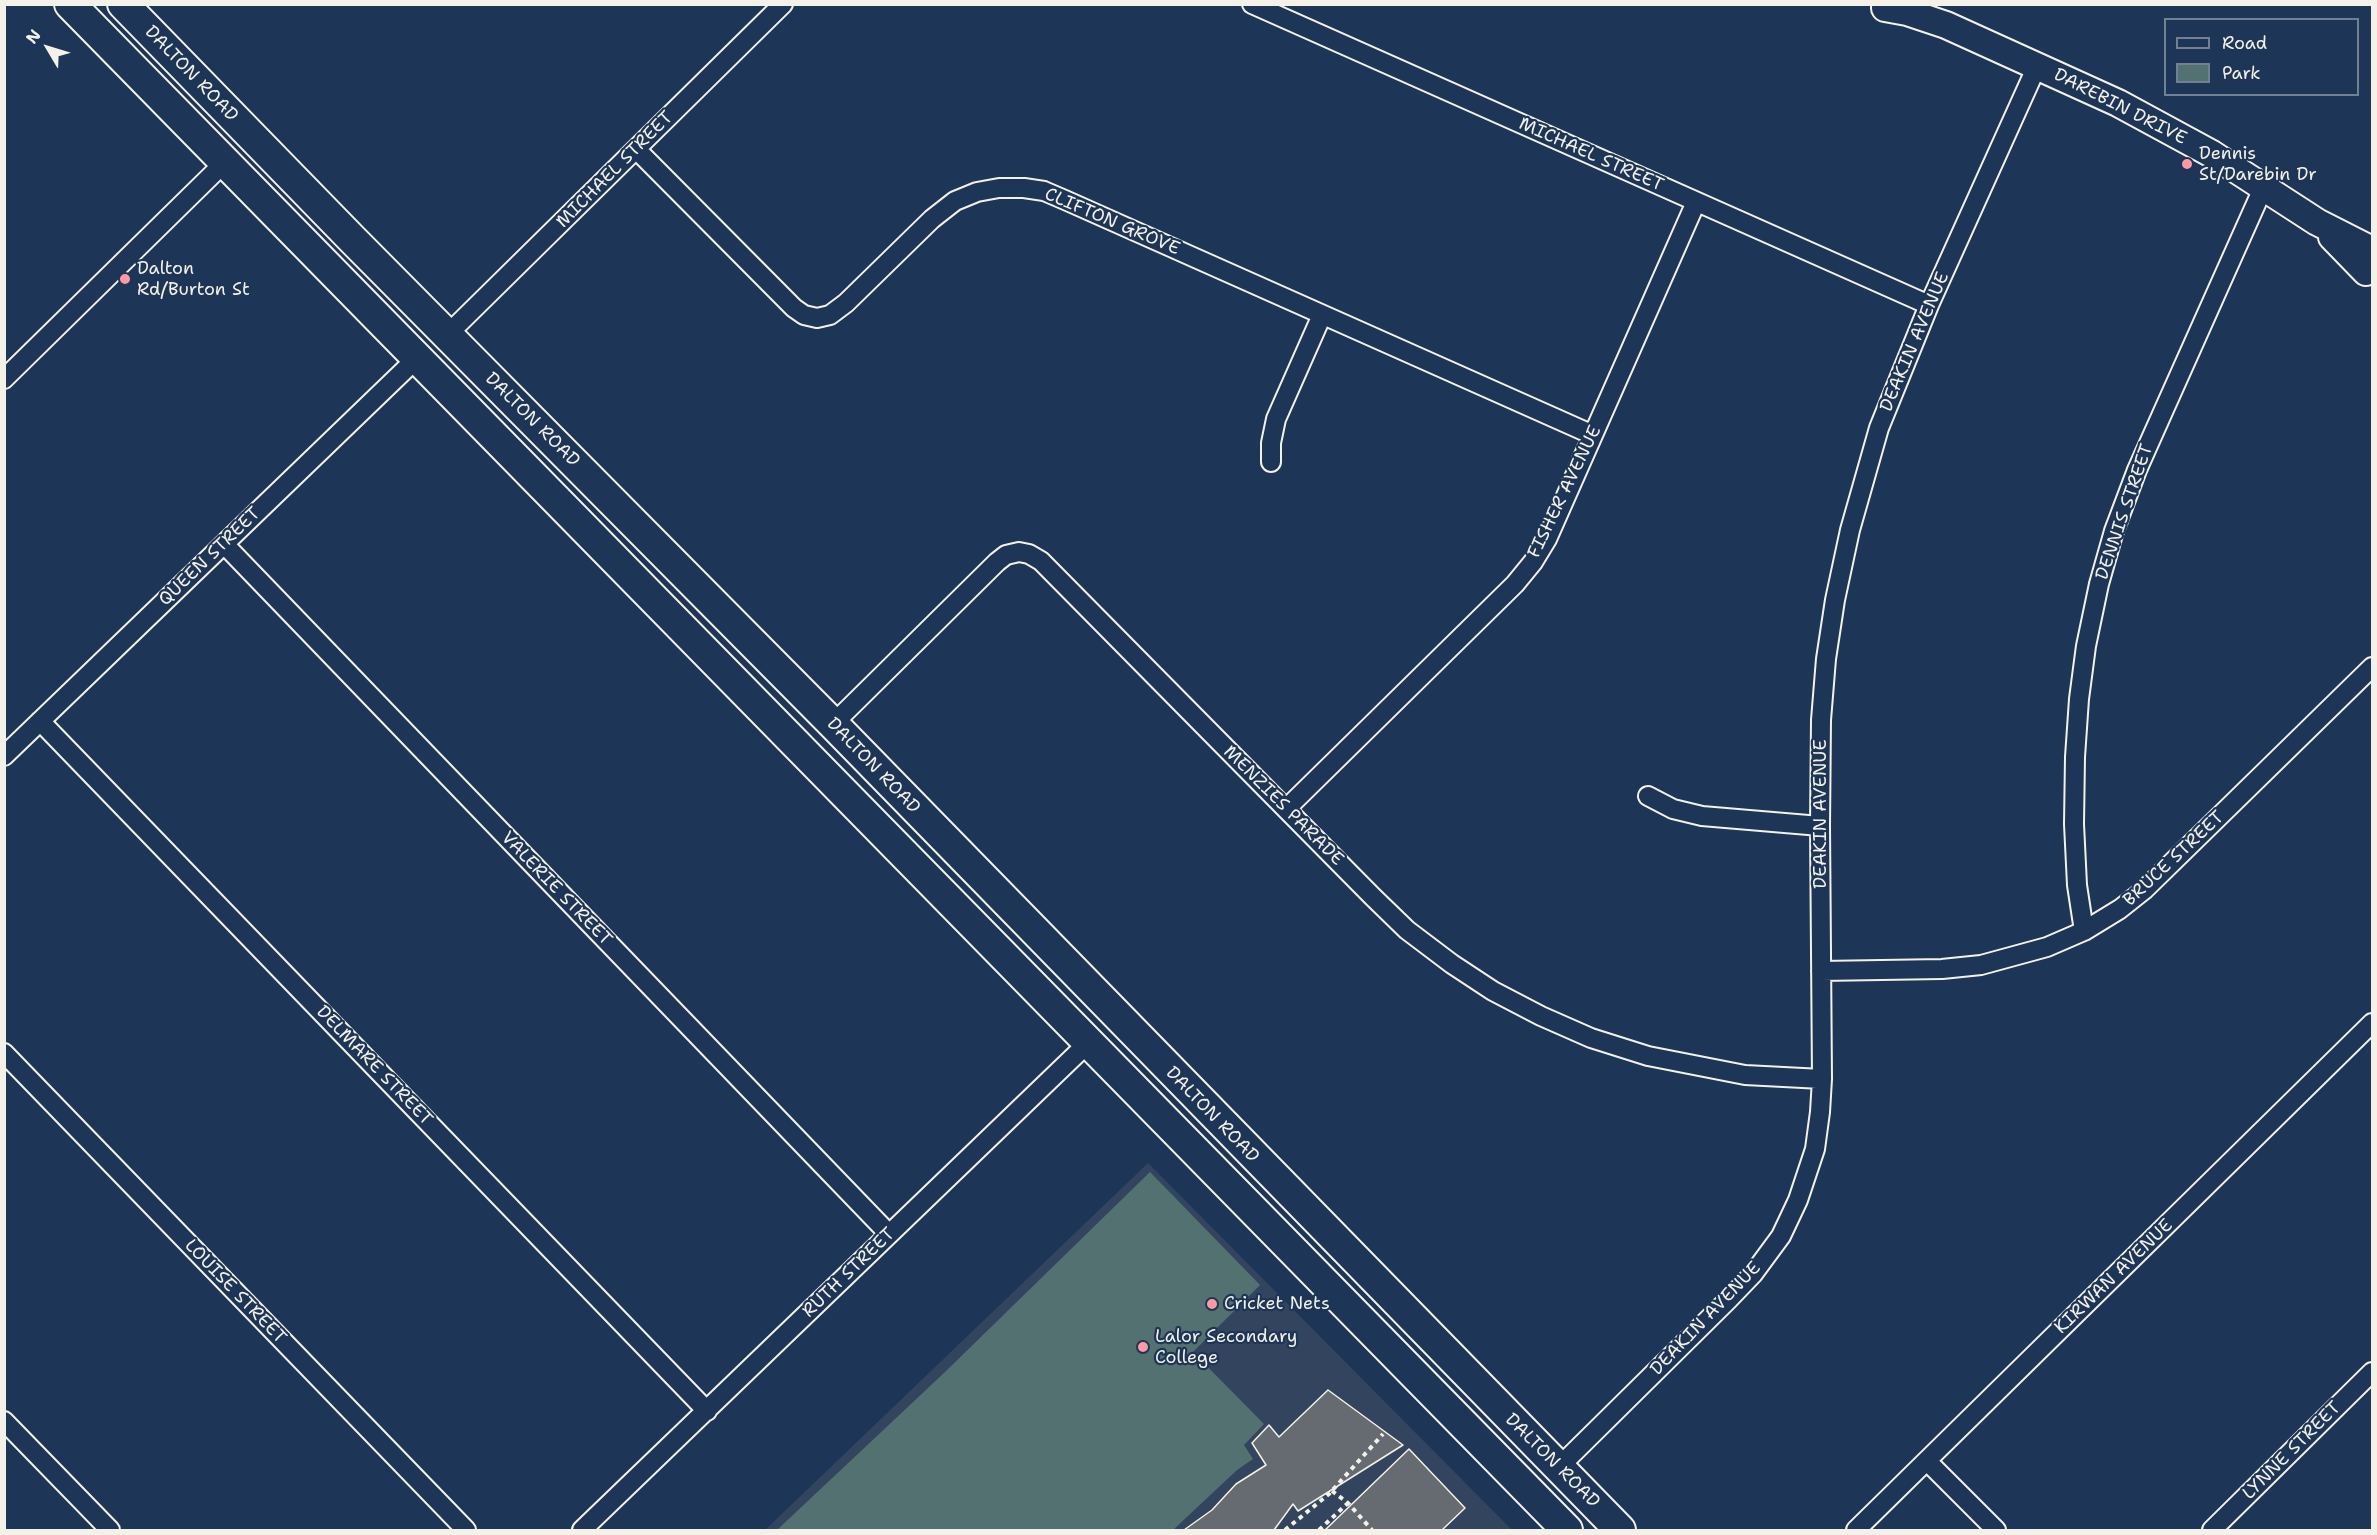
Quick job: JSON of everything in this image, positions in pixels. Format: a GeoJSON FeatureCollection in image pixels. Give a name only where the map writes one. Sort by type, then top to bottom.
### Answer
{"type":"FeatureCollection","features":[{"type":"Feature","properties":{"kind":"main road","name":"DALTON ROAD"},"geometry":{"type":"LineString","coordinates":[[70,4],[1567,1530]]}},
{"type":"Feature","properties":{"kind":"main road","name":"DALTON ROAD"},"geometry":{"type":"LineString","coordinates":[[123,4],[833,724],[1620,1530]]}},
{"type":"Feature","properties":{"kind":"main road"},"geometry":{"type":"LineString","coordinates":[[224,163],[252,136]]}},
{"type":"Feature","properties":{"kind":"main road","name":"RUTH STREET"},"geometry":{"type":"LineString","coordinates":[[1088,1043],[1116,1016]]}},
{"type":"Feature","properties":{"kind":"main road","name":"DEAKIN AVENUE"},"geometry":{"type":"LineString","coordinates":[[1531,1494],[1559,1467]]}},
{"type":"Feature","properties":{"kind":"street","name":"MICHAEL STREET"},"geometry":{"type":"LineString","coordinates":[[447,334],[783,4]]}},
{"type":"Feature","properties":{"kind":"street","name":"MICHAEL STREET"},"geometry":{"type":"LineString","coordinates":[[1252,4],[1929,305]]}},
{"type":"Feature","properties":{"kind":"street","name":"DAREBIN DRIVE"},"geometry":{"type":"LineString","coordinates":[[1920,4],[1946,25]]}},
{"type":"Feature","properties":{"kind":"street","name":"DAREBIN DRIVE"},"geometry":{"type":"LineString","coordinates":[[1881,6],[1946,25],[2146,118],[2264,186],[2317,222],[2371,264]]}},
{"type":"Feature","properties":{"kind":"street","name":"DEAKIN AVENUE"},"geometry":{"type":"LineString","coordinates":[[1559,1467],[1753,1274],[1780,1236],[1798,1200],[1815,1149],[1822,1079],[1821,720],[1826,659],[1850,530],[1879,428],[1929,305],[2037,66]]}},
{"type":"Feature","properties":{"kind":"street","name":"CLIFTON GROVE"},"geometry":{"type":"LineString","coordinates":[[636,149],[794,308],[804,315],[817,318],[830,315],[846,303],[932,219],[955,201],[977,192],[999,188],[1044,191],[1593,435]]}},
{"type":"Feature","properties":{"kind":"street"},"geometry":{"type":"LineString","coordinates":[[4,379],[224,163]]}},
{"type":"Feature","properties":{"kind":"street","name":"DENNIS STREET"},"geometry":{"type":"LineString","coordinates":[[2084,931],[2076,865],[2075,758],[2086,646],[2099,584],[2114,531],[2137,470],[2264,186]]}},
{"type":"Feature","properties":{"kind":"street","name":"FISHER AVENUE"},"geometry":{"type":"LineString","coordinates":[[1286,809],[1515,584],[1547,539],[1696,202]]}},
{"type":"Feature","properties":{"kind":"street"},"geometry":{"type":"LineString","coordinates":[[1271,462],[1271,443],[1276,419],[1322,315]]}},
{"type":"Feature","properties":{"kind":"street","name":"QUEEN STREET"},"geometry":{"type":"LineString","coordinates":[[4,756],[416,359]]}},
{"type":"Feature","properties":{"kind":"street","name":"VALERIE STREET"},"geometry":{"type":"LineString","coordinates":[[224,544],[889,1234]]}},
{"type":"Feature","properties":{"kind":"street","name":"MENZIES PARADE"},"geometry":{"type":"LineString","coordinates":[[833,724],[997,562],[1006,555],[1019,552],[1029,554],[1041,561],[1407,930],[1452,964],[1541,1017],[1591,1038],[1625,1049],[1705,1069],[1745,1075],[1822,1079]]}},
{"type":"Feature","properties":{"kind":"street","name":"BRUCE STREET"},"geometry":{"type":"LineString","coordinates":[[1821,971],[1942,969],[1981,965],[2047,947],[2084,931],[2120,909],[2144,890],[2371,672]]}},
{"type":"Feature","properties":{"kind":"street","name":"DELMARE STREET"},"geometry":{"type":"LineString","coordinates":[[40,721],[707,1411]]}},
{"type":"Feature","properties":{"kind":"street"},"geometry":{"type":"LineString","coordinates":[[1648,796],[1673,809],[1702,816],[1820,826]]}},
{"type":"Feature","properties":{"kind":"street","name":"KIRWAN AVENUE"},"geometry":{"type":"LineString","coordinates":[[1856,1530],[2373,1023]]}},
{"type":"Feature","properties":{"kind":"street","name":"RUTH STREET"},"geometry":{"type":"LineString","coordinates":[[582,1530],[1088,1043]]}},
{"type":"Feature","properties":{"kind":"street","name":"LOUISE STREET"},"geometry":{"type":"LineString","coordinates":[[4,1053],[466,1530]]}},
{"type":"Feature","properties":{"kind":"street","name":"LYNNE STREET"},"geometry":{"type":"LineString","coordinates":[[2211,1530],[2373,1372]]}},
{"type":"Feature","properties":{"kind":"street"},"geometry":{"type":"LineString","coordinates":[[4,1421],[110,1530]]}},
{"type":"Feature","properties":{"kind":"street"},"geometry":{"type":"LineString","coordinates":[[1927,1461],[1996,1530]]}},
{"type":"Feature","properties":{"kind":"path"},"geometry":{"type":"LineString","coordinates":[[1285,1530],[1332,1491],[1383,1434]]}},
{"type":"Feature","properties":{"kind":"path"},"geometry":{"type":"LineString","coordinates":[[1332,1491],[1348,1503],[1372,1530]]}},
{"type":"Feature","properties":{"kind":"path"},"geometry":{"type":"LineString","coordinates":[[1319,1530],[1348,1503]]}},
{"type":"Feature","properties":{"kind":"shaded area","name":"Lalor Secondary College"},"geometry":{"type":"Polygon","coordinates":[[[1148,1163],[1512,1530],[765,1530],[1148,1163]]]}},
{"type":"Feature","properties":{"kind":"green space","name":"Lalor Secondary College"},"geometry":{"type":"Polygon","coordinates":[[[1150,1172],[1260,1285],[1193,1352],[1264,1424],[1244,1445],[1253,1459],[1237,1470],[1173,1530],[777,1530],[945,1372],[1150,1172]]]}},
{"type":"Feature","properties":{"kind":"building"},"geometry":{"type":"Polygon","coordinates":[[[1328,1390],[1403,1445],[1298,1511],[1293,1504],[1274,1530],[1184,1530],[1212,1510],[1236,1484],[1266,1465],[1252,1443],[1269,1425],[1279,1437],[1328,1390]]]}},
{"type":"Feature","properties":{"kind":"building"},"geometry":{"type":"Polygon","coordinates":[[[1409,1449],[1465,1508],[1442,1530],[1325,1530],[1409,1449]]]}},
{"type":"Feature","properties":{"kind":"place","name":"Dennis St/Darebin Dr"},"geometry":{"type":"Point","coordinates":[2187,164]}},
{"type":"Feature","properties":{"kind":"place","name":"Dalton Rd/Burton St"},"geometry":{"type":"Point","coordinates":[125,279]}},
{"type":"Feature","properties":{"kind":"place","name":"Cricket Nets"},"geometry":{"type":"Point","coordinates":[1212,1304]}},
{"type":"Feature","properties":{"kind":"place","name":"Lalor Secondary College"},"geometry":{"type":"Point","coordinates":[1143,1347]}}]}
